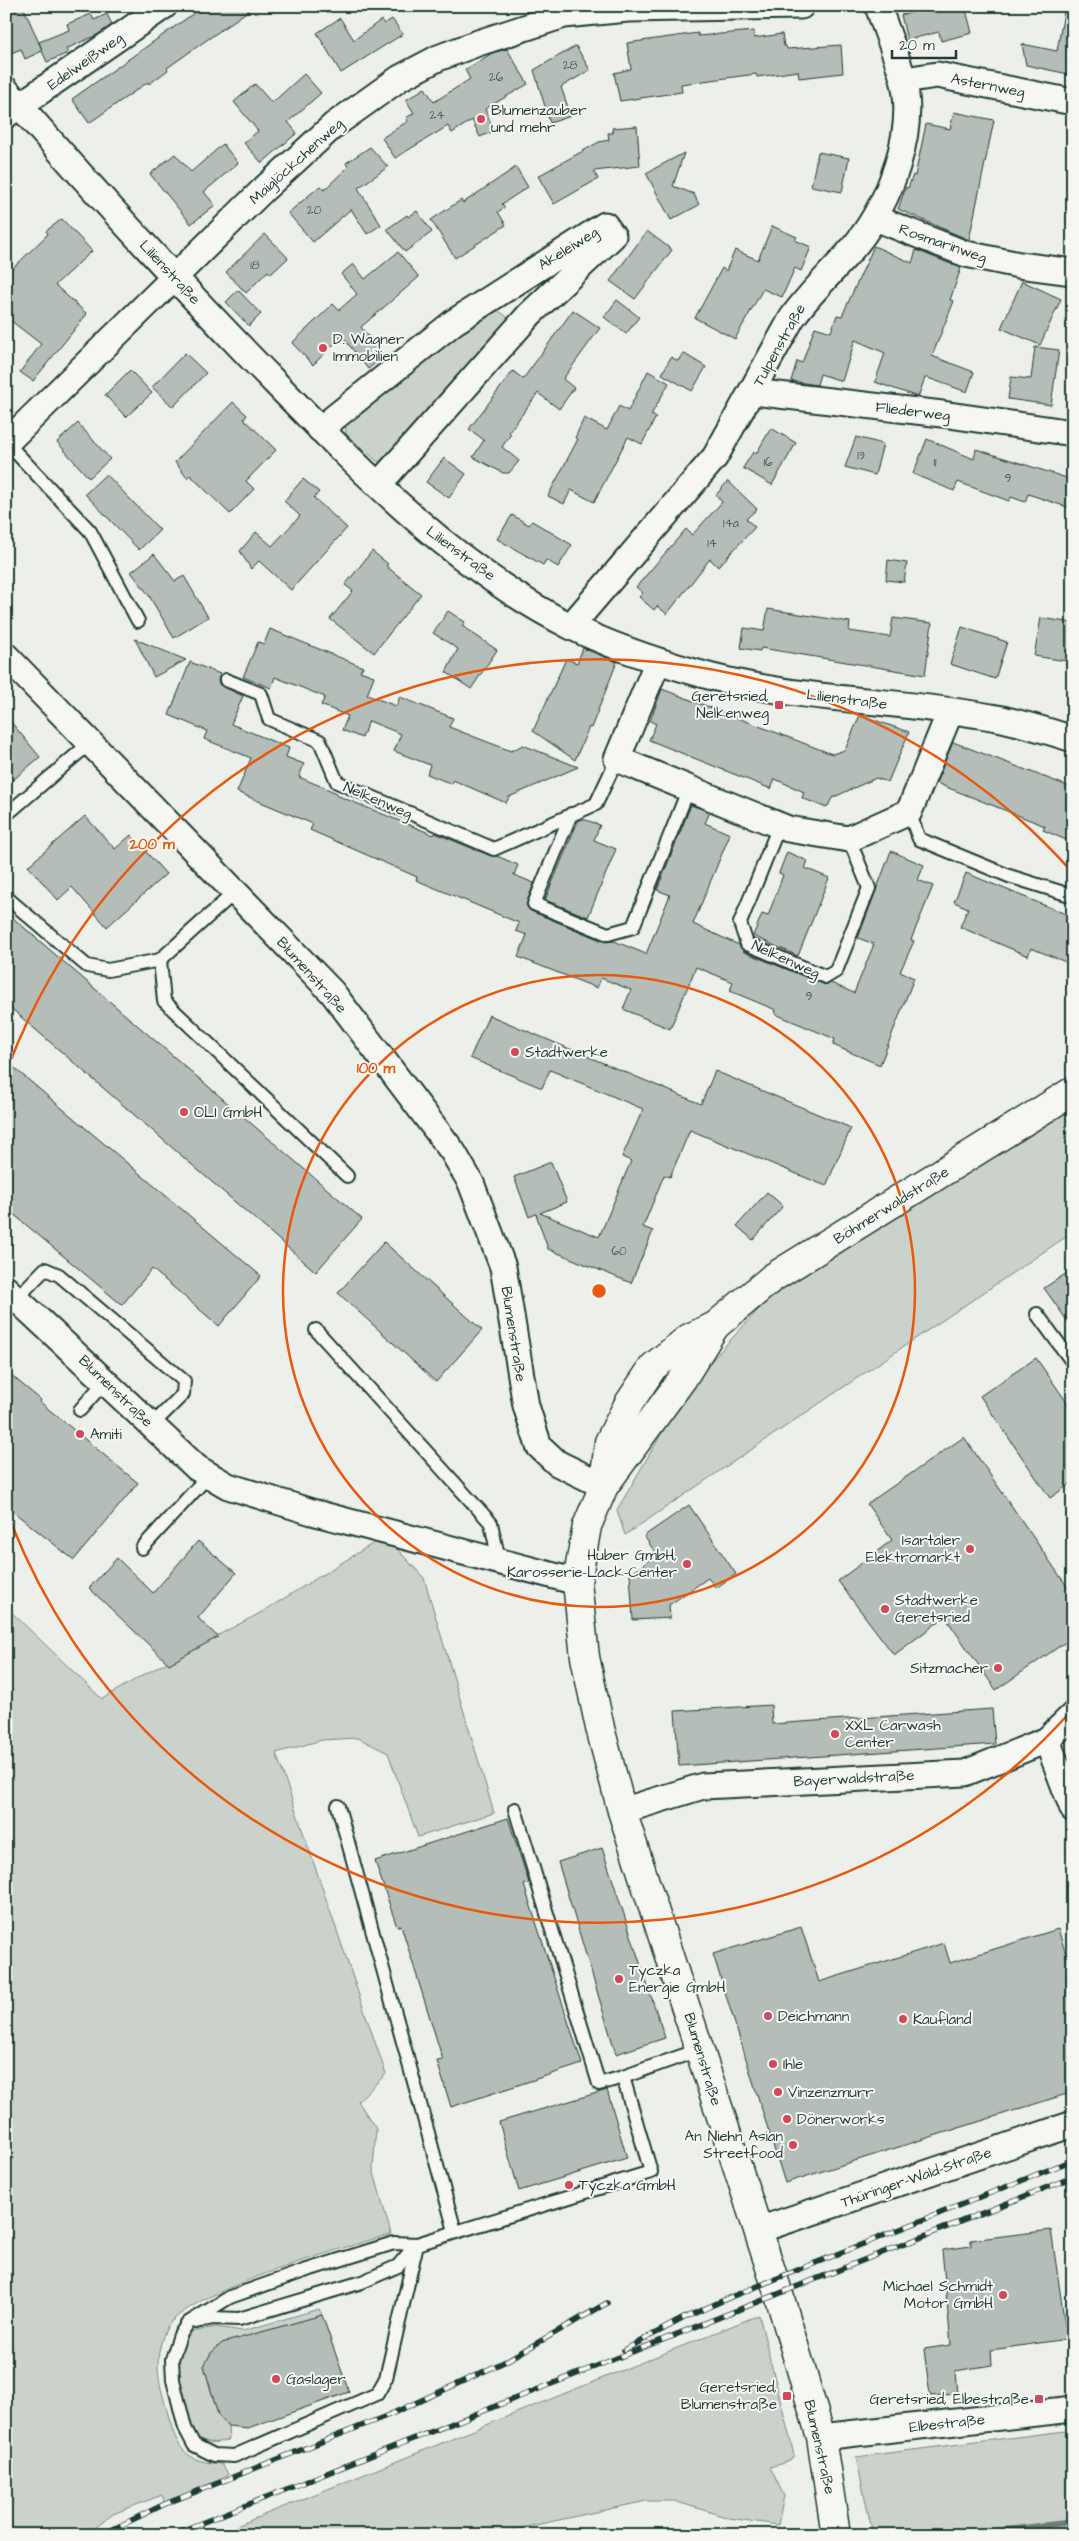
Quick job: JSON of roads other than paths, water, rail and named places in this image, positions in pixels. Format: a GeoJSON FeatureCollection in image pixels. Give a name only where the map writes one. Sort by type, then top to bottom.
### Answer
{"type":"FeatureCollection","features":[{"type":"Feature","properties":{"kind":"street","name":"Edelweißweg"},"geometry":{"type":"LineString","coordinates":[[11,104],[164,6]]}},
{"type":"Feature","properties":{"kind":"street","name":"Maiglöckchenweg"},"geometry":{"type":"LineString","coordinates":[[7,443],[264,190],[334,125],[400,78],[438,58],[564,15],[659,7],[801,6]]}},
{"type":"Feature","properties":{"kind":"street","name":"Tulpenstraße"},"geometry":{"type":"LineString","coordinates":[[571,626],[710,463],[806,298],[857,243],[875,218],[889,190],[898,164],[906,110],[904,80],[878,6]]}},
{"type":"Feature","properties":{"kind":"street","name":"Asternweg"},"geometry":{"type":"LineString","coordinates":[[904,80],[936,75],[1073,102]]}},
{"type":"Feature","properties":{"kind":"street","name":"Lilienstraße"},"geometry":{"type":"LineString","coordinates":[[11,104],[174,279],[320,429],[420,523],[476,566],[571,626],[612,645],[658,661],[735,683],[773,690],[998,718],[1073,740]]}},
{"type":"Feature","properties":{"kind":"street","name":"Rosmarinweg"},"geometry":{"type":"LineString","coordinates":[[875,218],[966,254],[1019,265],[1073,272]]}},
{"type":"Feature","properties":{"kind":"street","name":"Akeleiweg"},"geometry":{"type":"LineString","coordinates":[[320,429],[454,322],[604,225],[613,236],[530,314],[379,484]]}},
{"type":"Feature","properties":{"kind":"street","name":"Fliederweg"},"geometry":{"type":"LineString","coordinates":[[753,392],[942,414],[1073,433]]}},
{"type":"Feature","properties":{"kind":"street","name":"Blumenstraße"},"geometry":{"type":"LineString","coordinates":[[6,656],[332,992],[453,1152],[471,1183],[503,1267],[526,1406],[538,1446],[557,1463],[604,1486],[587,1526],[577,1582],[585,1656],[600,1728],[622,1811],[759,2230],[821,2437],[836,2535]]}},
{"type":"Feature","properties":{"kind":"street","name":"Nelkenweg"},"geometry":{"type":"LineString","coordinates":[[617,759],[658,661]]}},
{"type":"Feature","properties":{"kind":"street"},"geometry":{"type":"LineString","coordinates":[[617,759],[788,830],[849,839],[909,812],[950,712]]}},
{"type":"Feature","properties":{"kind":"street","name":"Böhmerwaldstraße"},"geometry":{"type":"LineString","coordinates":[[604,1486],[683,1378],[715,1326],[772,1278],[1073,1091]]}},
{"type":"Feature","properties":{"kind":"street","name":"Blumenstraße"},"geometry":{"type":"LineString","coordinates":[[12,1294],[106,1380],[197,1468],[228,1486],[303,1509],[577,1582]]}},
{"type":"Feature","properties":{"kind":"street","name":"Bayerwaldstraße"},"geometry":{"type":"LineString","coordinates":[[622,1811],[703,1786],[965,1773],[1047,1740],[1073,1714]]}},
{"type":"Feature","properties":{"kind":"street"},"geometry":{"type":"LineString","coordinates":[[1047,1740],[1073,1809]]}},
{"type":"Feature","properties":{"kind":"street","name":"Thüringer-Wald-Straße"},"geometry":{"type":"LineString","coordinates":[[759,2230],[1073,2124]]}},
{"type":"Feature","properties":{"kind":"street","name":"Elbestraße"},"geometry":{"type":"LineString","coordinates":[[821,2437],[1073,2410]]}},
{"type":"Feature","properties":{"kind":"lane"},"geometry":{"type":"LineString","coordinates":[[7,443],[78,516],[90,532],[138,621]]}},
{"type":"Feature","properties":{"kind":"lane","name":"Nelkenweg"},"geometry":{"type":"LineString","coordinates":[[226,680],[262,694],[269,719],[320,741],[337,782],[494,849],[596,804],[617,759]]}},
{"type":"Feature","properties":{"kind":"lane"},"geometry":{"type":"LineString","coordinates":[[6,815],[90,742]]}},
{"type":"Feature","properties":{"kind":"lane"},"geometry":{"type":"LineString","coordinates":[[571,814],[534,904],[608,934],[633,926],[689,788]]}},
{"type":"Feature","properties":{"kind":"lane"},"geometry":{"type":"LineString","coordinates":[[909,812],[919,839],[1009,876],[1073,896]]}},
{"type":"Feature","properties":{"kind":"lane","name":"Nelkenweg"},"geometry":{"type":"LineString","coordinates":[[779,826],[740,923],[747,944],[826,977],[836,971],[869,888],[849,839]]}},
{"type":"Feature","properties":{"kind":"lane"},"geometry":{"type":"LineString","coordinates":[[6,896],[88,966],[108,970],[160,960],[235,892]]}},
{"type":"Feature","properties":{"kind":"lane"},"geometry":{"type":"LineString","coordinates":[[160,960],[164,1002],[347,1176]]}},
{"type":"Feature","properties":{"kind":"lane"},"geometry":{"type":"LineString","coordinates":[[12,1294],[45,1270],[59,1276],[184,1381],[183,1394],[152,1425]]}},
{"type":"Feature","properties":{"kind":"lane"},"geometry":{"type":"LineString","coordinates":[[1037,1314],[1071,1357]]}},
{"type":"Feature","properties":{"kind":"lane"},"geometry":{"type":"LineString","coordinates":[[316,1330],[491,1523],[499,1561]]}},
{"type":"Feature","properties":{"kind":"lane"},"geometry":{"type":"LineString","coordinates":[[80,1410],[106,1380]]}},
{"type":"Feature","properties":{"kind":"lane"},"geometry":{"type":"LineString","coordinates":[[142,1548],[209,1475]]}},
{"type":"Feature","properties":{"kind":"lane"},"geometry":{"type":"LineString","coordinates":[[338,1806],[455,2231]]}},
{"type":"Feature","properties":{"kind":"lane"},"geometry":{"type":"LineString","coordinates":[[515,1808],[599,2084],[701,2050]]}},
{"type":"Feature","properties":{"kind":"lane"},"geometry":{"type":"LineString","coordinates":[[417,2244],[386,2378],[378,2394],[234,2456],[214,2455],[194,2444],[185,2428],[173,2380],[172,2359],[180,2334],[188,2323],[230,2297],[304,2270],[394,2242],[417,2244],[652,2172],[623,2077]]}},
{"type":"Feature","properties":{"kind":"lane"},"geometry":{"type":"LineString","coordinates":[[188,2323],[213,2318],[240,2319],[362,2282],[398,2266],[417,2244]]}},
{"type":"Feature","properties":{"kind":"waterway"},"geometry":{"type":"LineString","coordinates":[[964,2535],[1073,2522]]}},
{"type":"Feature","properties":{"kind":"railway"},"geometry":{"type":"LineString","coordinates":[[624,2350],[684,2318],[733,2296],[1073,2160]]}},
{"type":"Feature","properties":{"kind":"railway"},"geometry":{"type":"LineString","coordinates":[[171,2535],[1073,2177]]}},
{"type":"Feature","properties":{"kind":"railway"},"geometry":{"type":"LineString","coordinates":[[101,2535],[165,2504],[389,2415],[457,2384],[504,2362],[607,2303]]}},
{"type":"Feature","properties":{"kind":"place","name":"Blumenzauber und mehr"},"geometry":{"type":"Point","coordinates":[481,119]}},
{"type":"Feature","properties":{"kind":"place","name":"D. Wagner Immobilien"},"geometry":{"type":"Point","coordinates":[323,348]}},
{"type":"Feature","properties":{"kind":"place","name":"Geretsried, Nelkenweg"},"geometry":{"type":"Point","coordinates":[779,705]}},
{"type":"Feature","properties":{"kind":"place","name":"Stadtwerke"},"geometry":{"type":"Point","coordinates":[515,1052]}},
{"type":"Feature","properties":{"kind":"place","name":"OLI GmbH"},"geometry":{"type":"Point","coordinates":[184,1112]}},
{"type":"Feature","properties":{"kind":"place","name":"Amiti"},"geometry":{"type":"Point","coordinates":[80,1434]}},
{"type":"Feature","properties":{"kind":"place","name":"Isartaler Elektromarkt"},"geometry":{"type":"Point","coordinates":[970,1549]}},
{"type":"Feature","properties":{"kind":"place","name":"Huber GmbH, Karosserie-Lack-Center"},"geometry":{"type":"Point","coordinates":[687,1564]}},
{"type":"Feature","properties":{"kind":"place","name":"Stadtwerke Geretsried"},"geometry":{"type":"Point","coordinates":[885,1609]}},
{"type":"Feature","properties":{"kind":"place","name":"Sitzmacher"},"geometry":{"type":"Point","coordinates":[998,1668]}},
{"type":"Feature","properties":{"kind":"place","name":"XXL Carwash Center"},"geometry":{"type":"Point","coordinates":[835,1734]}},
{"type":"Feature","properties":{"kind":"place","name":"Tyczka Energie GmbH"},"geometry":{"type":"Point","coordinates":[619,1979]}},
{"type":"Feature","properties":{"kind":"place","name":"Deichmann"},"geometry":{"type":"Point","coordinates":[768,2016]}},
{"type":"Feature","properties":{"kind":"place","name":"Kaufland"},"geometry":{"type":"Point","coordinates":[903,2019]}},
{"type":"Feature","properties":{"kind":"place","name":"Ihle"},"geometry":{"type":"Point","coordinates":[773,2064]}},
{"type":"Feature","properties":{"kind":"place","name":"Vinzenzmurr"},"geometry":{"type":"Point","coordinates":[778,2092]}},
{"type":"Feature","properties":{"kind":"place","name":"Dönerworks"},"geometry":{"type":"Point","coordinates":[787,2119]}},
{"type":"Feature","properties":{"kind":"place","name":"An Niehn Asian Streetfood"},"geometry":{"type":"Point","coordinates":[793,2145]}},
{"type":"Feature","properties":{"kind":"place","name":"Tyczka GmbH"},"geometry":{"type":"Point","coordinates":[569,2185]}},
{"type":"Feature","properties":{"kind":"place","name":"Michael Schmidt Motor GmbH"},"geometry":{"type":"Point","coordinates":[1003,2295]}},
{"type":"Feature","properties":{"kind":"place","name":"Gaslager"},"geometry":{"type":"Point","coordinates":[276,2379]}},
{"type":"Feature","properties":{"kind":"place","name":"Geretsried, Blumenstraße"},"geometry":{"type":"Point","coordinates":[787,2396]}},
{"type":"Feature","properties":{"kind":"place","name":"Geretsried, Elbestraße"},"geometry":{"type":"Point","coordinates":[1039,2399]}}]}
